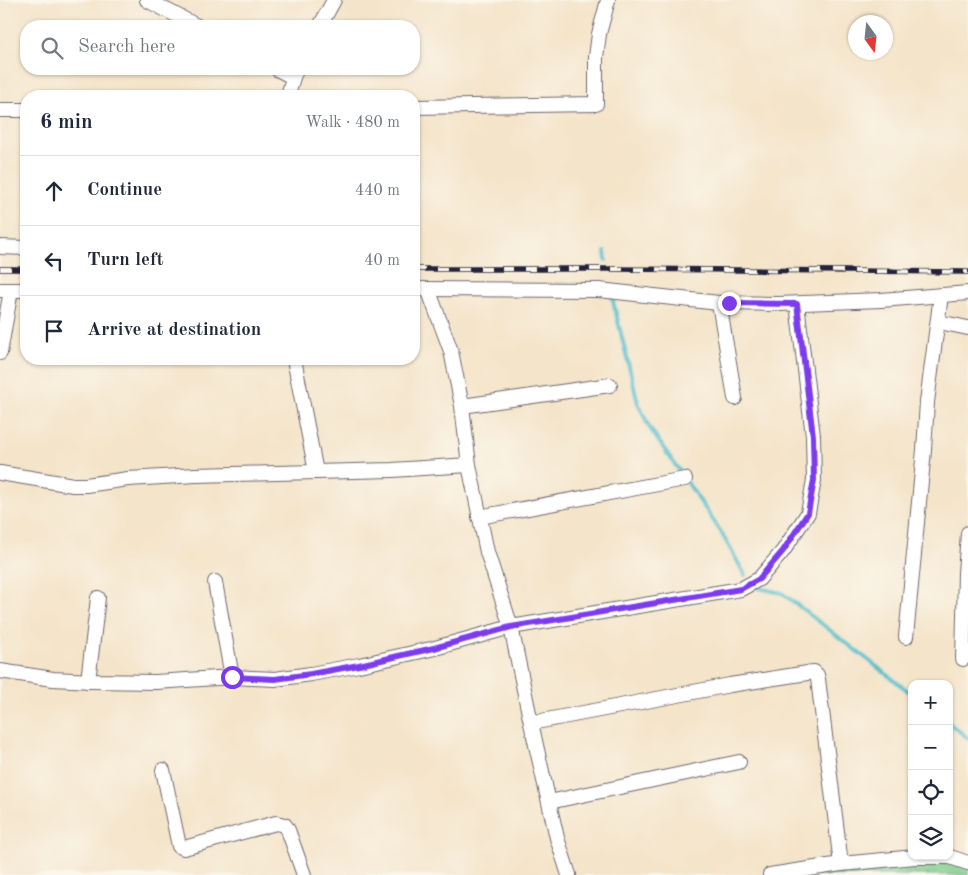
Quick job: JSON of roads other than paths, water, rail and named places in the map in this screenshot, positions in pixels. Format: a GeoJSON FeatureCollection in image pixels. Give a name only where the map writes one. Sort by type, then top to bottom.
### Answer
{"type":"FeatureCollection","features":[{"type":"Feature","properties":{"kind":"street"},"geometry":{"type":"LineString","coordinates":[[147,0],[185,20]]}},
{"type":"Feature","properties":{"kind":"street"},"geometry":{"type":"LineString","coordinates":[[323,20],[334,0]]}},
{"type":"Feature","properties":{"kind":"street"},"geometry":{"type":"LineString","coordinates":[[420,106],[596,104],[596,58],[599,34],[608,0]]}},
{"type":"Feature","properties":{"kind":"street"},"geometry":{"type":"LineString","coordinates":[[290,90],[294,75]]}},
{"type":"Feature","properties":{"kind":"street"},"geometry":{"type":"LineString","coordinates":[[0,110],[20,110]]}},
{"type":"Feature","properties":{"kind":"street"},"geometry":{"type":"LineString","coordinates":[[0,247],[20,248]]}},
{"type":"Feature","properties":{"kind":"street"},"geometry":{"type":"LineString","coordinates":[[569,875],[557,838],[511,627],[487,552],[479,517],[469,465],[462,406],[451,351],[421,289],[599,290],[719,302],[778,304],[881,300],[968,293]]}},
{"type":"Feature","properties":{"kind":"street"},"geometry":{"type":"LineString","coordinates":[[0,353],[5,290],[20,290]]}},
{"type":"Feature","properties":{"kind":"street"},"geometry":{"type":"LineString","coordinates":[[906,638],[927,402],[939,322],[941,295]]}},
{"type":"Feature","properties":{"kind":"street"},"geometry":{"type":"LineString","coordinates":[[719,302],[735,398]]}},
{"type":"Feature","properties":{"kind":"street"},"geometry":{"type":"LineString","coordinates":[[0,670],[53,679],[156,682],[232,677],[275,679],[359,665],[434,648],[511,627],[741,589],[759,579],[783,551],[808,513],[814,480],[813,436],[797,304]]}},
{"type":"Feature","properties":{"kind":"street"},"geometry":{"type":"LineString","coordinates":[[939,322],[968,328]]}},
{"type":"Feature","properties":{"kind":"street"},"geometry":{"type":"LineString","coordinates":[[295,365],[316,472]]}},
{"type":"Feature","properties":{"kind":"street"},"geometry":{"type":"LineString","coordinates":[[462,406],[610,385]]}},
{"type":"Feature","properties":{"kind":"street"},"geometry":{"type":"LineString","coordinates":[[0,473],[73,485],[86,485],[128,479],[196,474],[392,470],[469,465]]}},
{"type":"Feature","properties":{"kind":"street"},"geometry":{"type":"LineString","coordinates":[[479,517],[685,479]]}},
{"type":"Feature","properties":{"kind":"street"},"geometry":{"type":"LineString","coordinates":[[963,659],[968,533]]}},
{"type":"Feature","properties":{"kind":"street"},"geometry":{"type":"LineString","coordinates":[[215,582],[232,677]]}},
{"type":"Feature","properties":{"kind":"street"},"geometry":{"type":"LineString","coordinates":[[88,680],[98,598]]}},
{"type":"Feature","properties":{"kind":"street"},"geometry":{"type":"LineString","coordinates":[[531,723],[814,672],[818,679],[841,864]]}},
{"type":"Feature","properties":{"kind":"street"},"geometry":{"type":"LineString","coordinates":[[549,802],[739,762]]}},
{"type":"Feature","properties":{"kind":"street"},"geometry":{"type":"LineString","coordinates":[[163,770],[179,846],[184,848],[276,823],[285,826],[288,830],[304,875]]}},
{"type":"Feature","properties":{"kind":"street"},"geometry":{"type":"LineString","coordinates":[[770,875],[841,864],[915,857],[950,858],[968,863]]}},
{"type":"Feature","properties":{"kind":"waterway"},"geometry":{"type":"LineString","coordinates":[[605,252],[606,260]]}},
{"type":"Feature","properties":{"kind":"waterway"},"geometry":{"type":"LineString","coordinates":[[612,297],[638,403],[649,427],[683,476]]}},
{"type":"Feature","properties":{"kind":"waterway"},"geometry":{"type":"LineString","coordinates":[[687,482],[721,532],[745,575]]}},
{"type":"Feature","properties":{"kind":"waterway"},"geometry":{"type":"LineString","coordinates":[[754,587],[782,593],[908,691]]}},
{"type":"Feature","properties":{"kind":"waterway"},"geometry":{"type":"LineString","coordinates":[[952,725],[968,738]]}},
{"type":"Feature","properties":{"kind":"railway"},"geometry":{"type":"LineString","coordinates":[[0,269],[20,269]]}},
{"type":"Feature","properties":{"kind":"railway"},"geometry":{"type":"LineString","coordinates":[[420,269],[968,272]]}}]}
